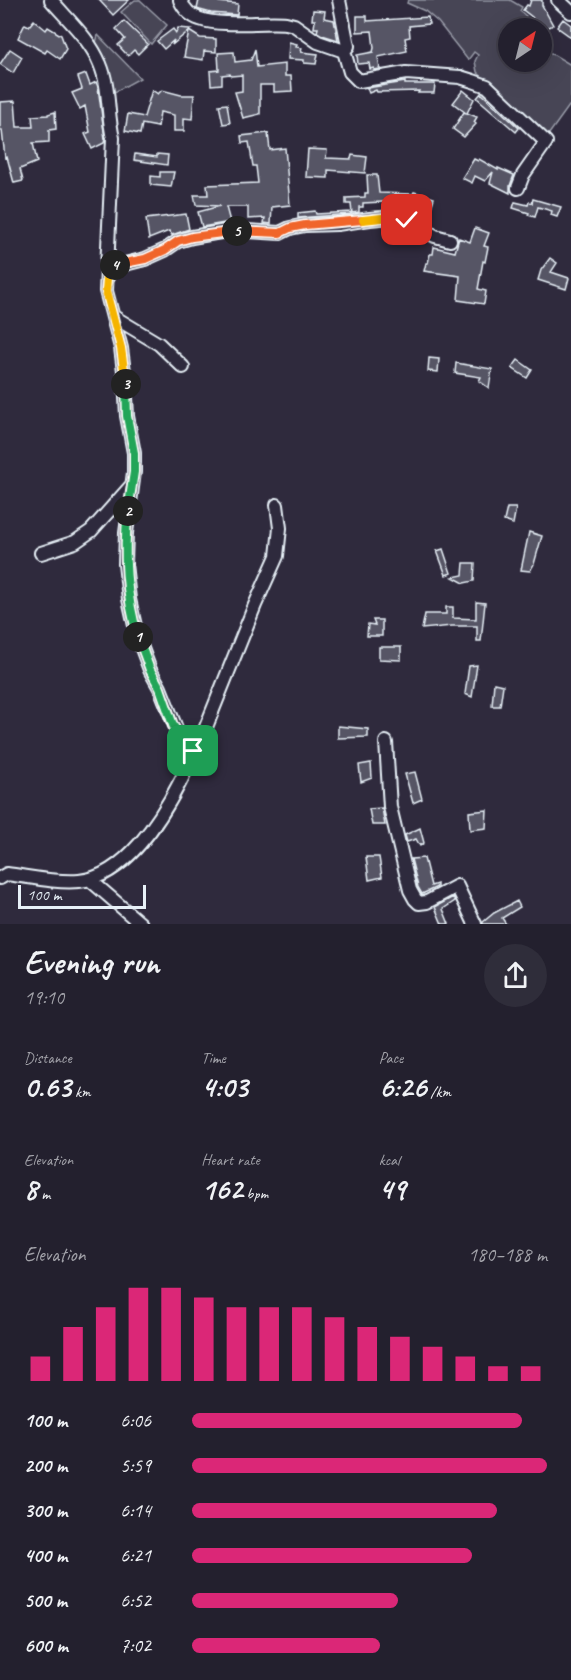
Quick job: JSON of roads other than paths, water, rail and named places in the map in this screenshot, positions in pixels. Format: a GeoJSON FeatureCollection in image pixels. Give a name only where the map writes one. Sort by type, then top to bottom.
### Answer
{"type":"FeatureCollection","features":[{"type":"Feature","properties":{"kind":"street"},"geometry":{"type":"LineString","coordinates":[[51,0],[85,39],[101,64],[111,115],[113,138],[106,291],[121,348],[127,416],[134,453],[134,472],[126,533],[129,599],[137,635],[173,725],[184,745],[193,751]]}},
{"type":"Feature","properties":{"kind":"street"},"geometry":{"type":"LineString","coordinates":[[180,0],[190,14],[201,20],[286,23],[294,25],[318,42],[344,51]]}},
{"type":"Feature","properties":{"kind":"street"},"geometry":{"type":"LineString","coordinates":[[339,0],[348,46],[344,51]]}},
{"type":"Feature","properties":{"kind":"street"},"geometry":{"type":"LineString","coordinates":[[558,0],[571,12]]}},
{"type":"Feature","properties":{"kind":"street"},"geometry":{"type":"LineString","coordinates":[[344,51],[350,72],[359,81],[406,73],[460,77],[487,86],[546,142],[523,175],[518,188]]}},
{"type":"Feature","properties":{"kind":"street"},"geometry":{"type":"LineString","coordinates":[[108,265],[145,259],[178,241],[232,230],[280,233],[305,225],[338,224],[391,217],[407,220],[435,236],[450,240]]}},
{"type":"Feature","properties":{"kind":"street"},"geometry":{"type":"LineString","coordinates":[[114,317],[159,344],[183,368]]}},
{"type":"Feature","properties":{"kind":"street"},"geometry":{"type":"LineString","coordinates":[[41,553],[75,542],[91,531],[131,486]]}},
{"type":"Feature","properties":{"kind":"street"},"geometry":{"type":"LineString","coordinates":[[0,878],[7,874],[68,882],[89,879],[112,869],[133,852],[155,824],[181,781],[193,751],[202,737],[251,614],[277,556],[280,528],[277,505]]}},
{"type":"Feature","properties":{"kind":"street"},"geometry":{"type":"LineString","coordinates":[[386,742],[390,807],[410,890],[419,903],[427,902],[458,886],[475,924]]}},
{"type":"Feature","properties":{"kind":"street"},"geometry":{"type":"LineString","coordinates":[[89,879],[141,924]]}}]}
